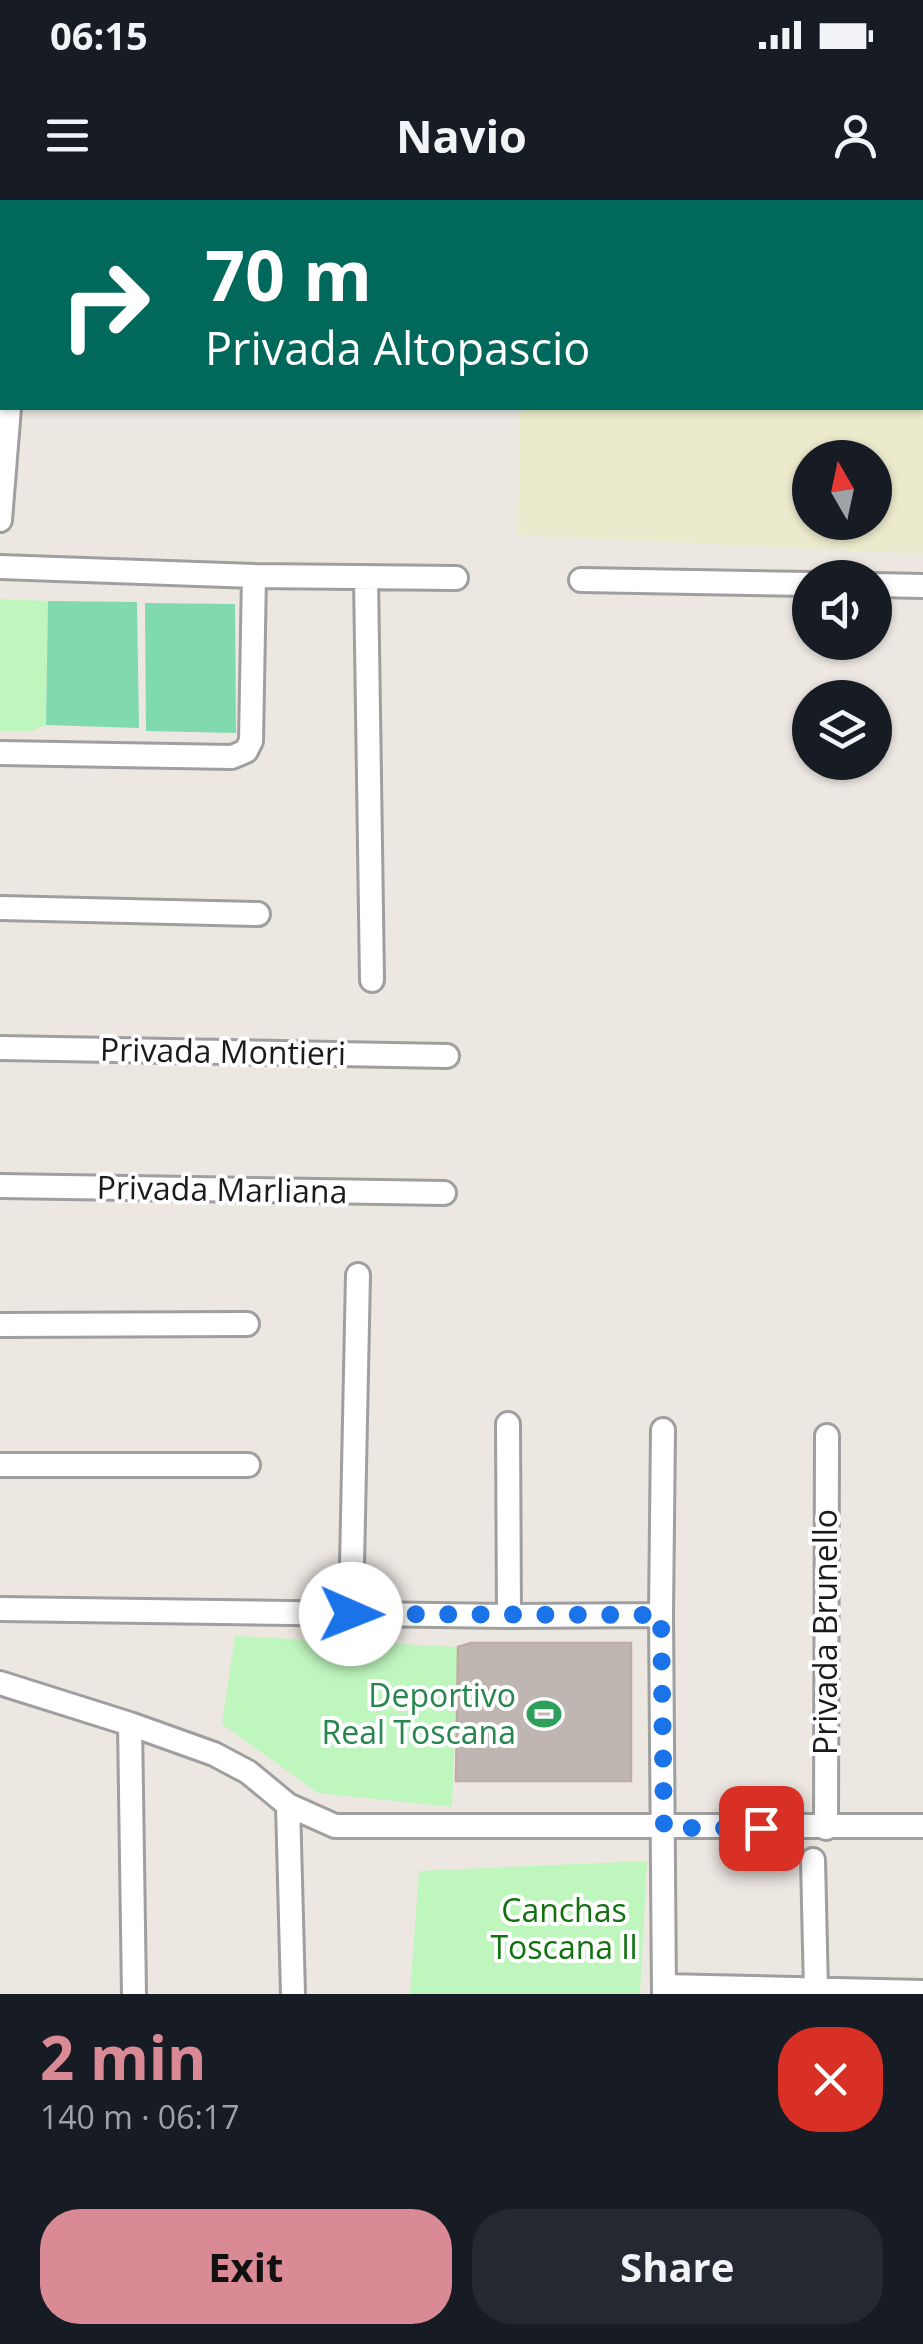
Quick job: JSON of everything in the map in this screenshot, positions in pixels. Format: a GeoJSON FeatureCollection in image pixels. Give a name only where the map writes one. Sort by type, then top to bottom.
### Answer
{"type":"FeatureCollection","features":[{"type":"Feature","properties":{"kind":"street"},"geometry":{"type":"LineString","coordinates":[[0,520],[9,410]]}},
{"type":"Feature","properties":{"kind":"street"},"geometry":{"type":"LineString","coordinates":[[0,568],[456,578]]}},
{"type":"Feature","properties":{"kind":"street"},"geometry":{"type":"LineString","coordinates":[[0,753],[232,756],[246,750],[251,741],[254,576]]}},
{"type":"Feature","properties":{"kind":"street"},"geometry":{"type":"LineString","coordinates":[[366,578],[372,980]]}},
{"type":"Feature","properties":{"kind":"street"},"geometry":{"type":"LineString","coordinates":[[581,580],[792,584]]}},
{"type":"Feature","properties":{"kind":"street"},"geometry":{"type":"LineString","coordinates":[[892,585],[923,586]]}},
{"type":"Feature","properties":{"kind":"street"},"geometry":{"type":"LineString","coordinates":[[0,908],[258,914]]}},
{"type":"Feature","properties":{"kind":"street","name":"Privada Montieri"},"geometry":{"type":"LineString","coordinates":[[0,1048],[447,1056]]}},
{"type":"Feature","properties":{"kind":"street","name":"Privada Marliana"},"geometry":{"type":"LineString","coordinates":[[0,1186],[444,1193]]}},
{"type":"Feature","properties":{"kind":"street"},"geometry":{"type":"LineString","coordinates":[[351,1614],[358,1275]]}},
{"type":"Feature","properties":{"kind":"street"},"geometry":{"type":"LineString","coordinates":[[0,1325],[247,1324]]}},
{"type":"Feature","properties":{"kind":"street"},"geometry":{"type":"LineString","coordinates":[[508,1424],[509,1616]]}},
{"type":"Feature","properties":{"kind":"street"},"geometry":{"type":"LineString","coordinates":[[663,1430],[664,1990],[923,1992]]}},
{"type":"Feature","properties":{"kind":"street","name":"Privada Brunello"},"geometry":{"type":"LineString","coordinates":[[826,1828],[827,1436]]}},
{"type":"Feature","properties":{"kind":"street"},"geometry":{"type":"LineString","coordinates":[[0,1465],[248,1466]]}},
{"type":"Feature","properties":{"kind":"street"},"geometry":{"type":"LineString","coordinates":[[0,1609],[661,1615]]}},
{"type":"Feature","properties":{"kind":"street"},"geometry":{"type":"LineString","coordinates":[[0,1684],[214,1754],[248,1772],[288,1805],[335,1826],[923,1826]]}},
{"type":"Feature","properties":{"kind":"street"},"geometry":{"type":"LineString","coordinates":[[130,1724],[134,1994]]}},
{"type":"Feature","properties":{"kind":"street"},"geometry":{"type":"LineString","coordinates":[[288,1805],[293,1994]]}},
{"type":"Feature","properties":{"kind":"street"},"geometry":{"type":"LineString","coordinates":[[813,1860],[816,1991]]}},
{"type":"Feature","properties":{"kind":"green space"},"geometry":{"type":"Polygon","coordinates":[[[520,410],[923,410],[923,554],[518,535],[520,410]]]}},
{"type":"Feature","properties":{"kind":"green space"},"geometry":{"type":"Polygon","coordinates":[[[0,599],[48,601],[46,725],[32,731],[0,731],[0,599]]]}},
{"type":"Feature","properties":{"kind":"green space"},"geometry":{"type":"Polygon","coordinates":[[[48,601],[137,602],[139,728],[46,725],[48,601]]]}},
{"type":"Feature","properties":{"kind":"green space"},"geometry":{"type":"Polygon","coordinates":[[[145,603],[235,604],[236,733],[146,731],[145,603]]]}},
{"type":"Feature","properties":{"kind":"green space"},"geometry":{"type":"Polygon","coordinates":[[[235,1636],[458,1647],[452,1807],[318,1793],[222,1724],[235,1636]]]}},
{"type":"Feature","properties":{"kind":"green space","name":"Canchas Toscana ll"},"geometry":{"type":"Polygon","coordinates":[[[647,1861],[640,1994],[410,1994],[419,1871],[647,1861]]]}},
{"type":"Feature","properties":{"kind":"building","name":"Deportivo Real Toscana"},"geometry":{"type":"Polygon","coordinates":[[[471,1643],[631,1643],[631,1781],[456,1781],[458,1647],[471,1643]]]}},
{"type":"Feature","properties":{"kind":"place","name":"Deportivo Real Toscana"},"geometry":{"type":"Point","coordinates":[544,1714]}},
{"type":"Feature","properties":{"kind":"route"},"geometry":{"type":"LineString","coordinates":[[351,1614],[661,1615],[664,1828],[761,1828]]}}]}
